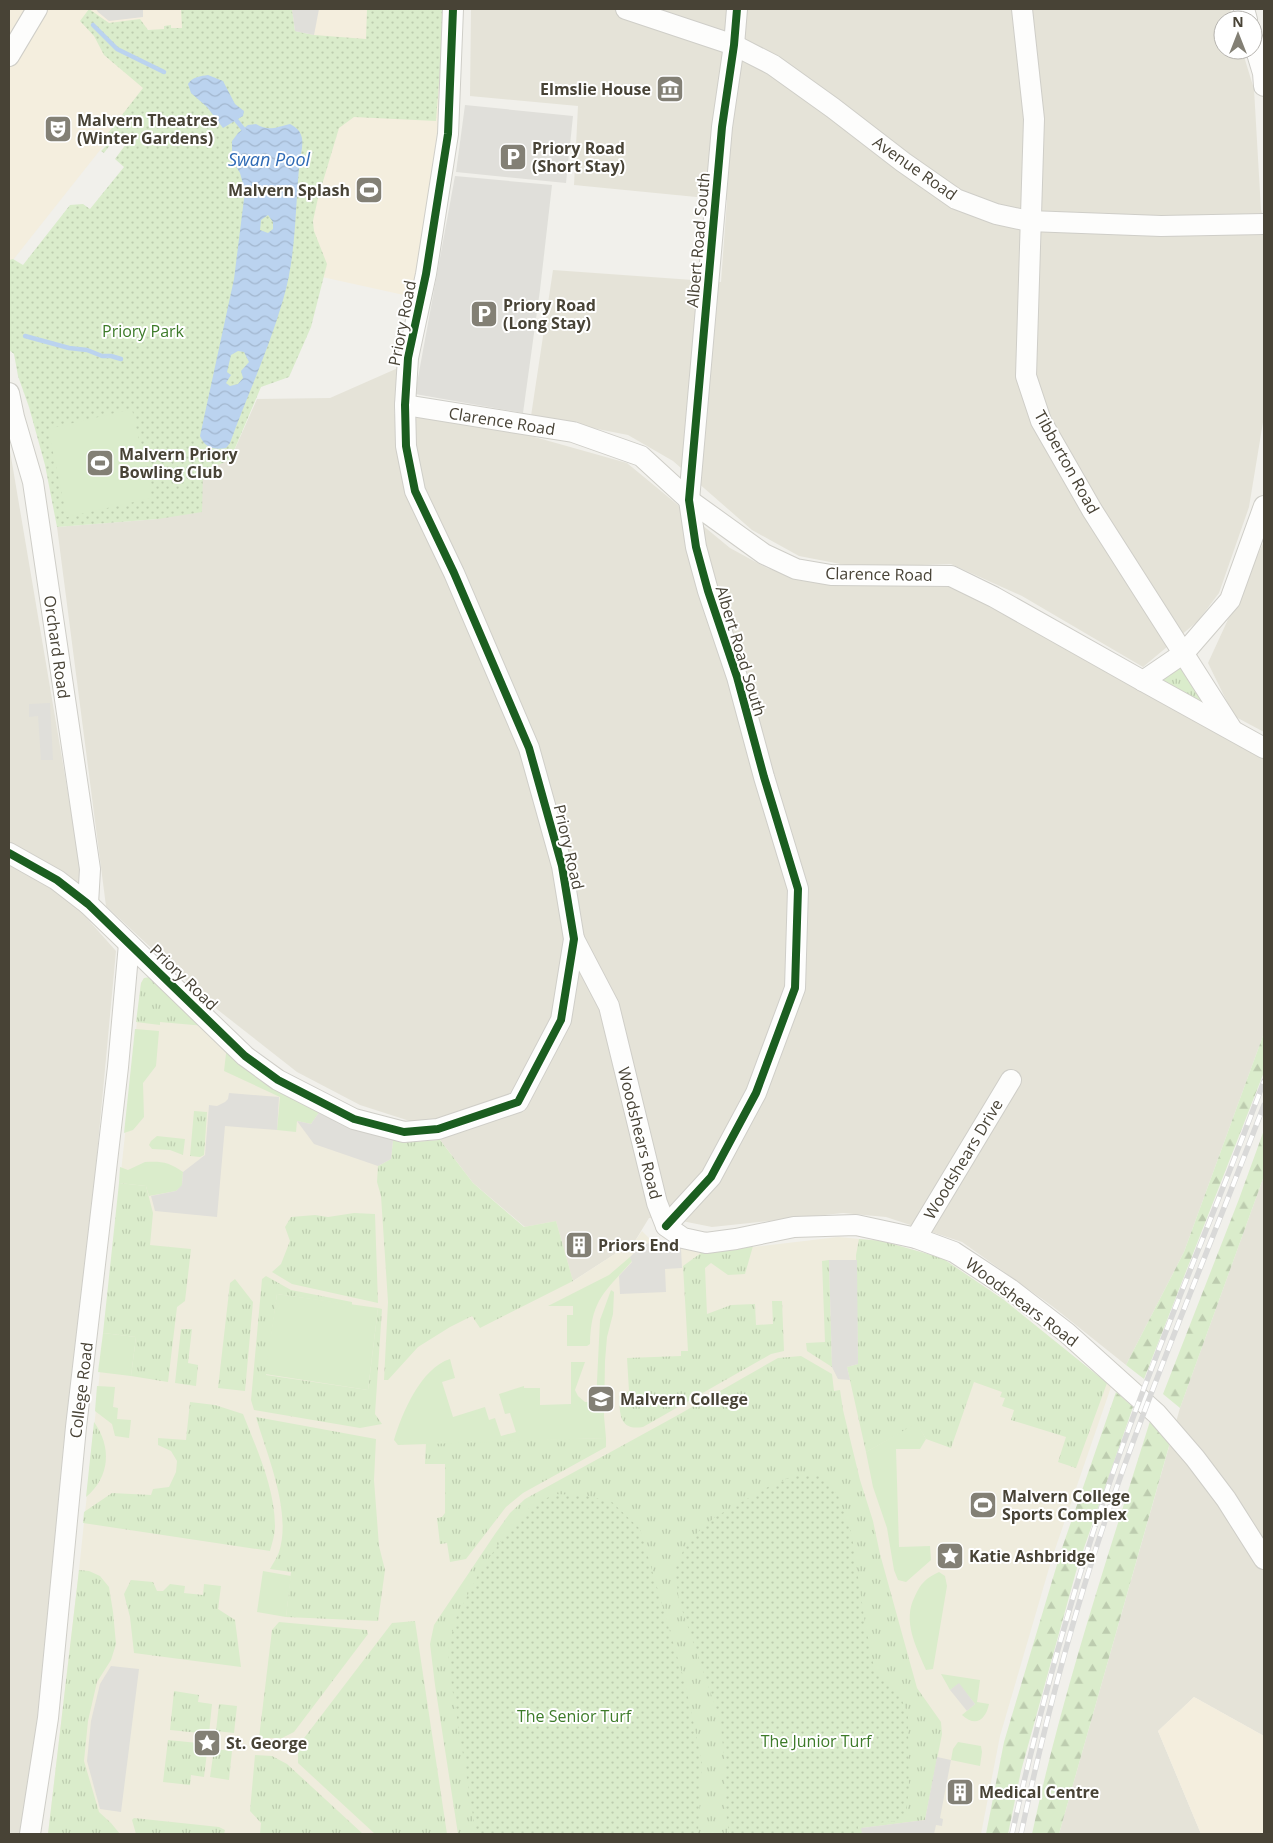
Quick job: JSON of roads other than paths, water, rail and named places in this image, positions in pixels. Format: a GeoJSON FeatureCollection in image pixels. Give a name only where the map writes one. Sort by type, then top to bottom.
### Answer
{"type":"FeatureCollection","features":[{"type":"Feature","properties":{"kind":"street"},"geometry":{"type":"LineString","coordinates":[[9,56],[37,9]]}},
{"type":"Feature","properties":{"kind":"street","name":"Priory Road"},"geometry":{"type":"LineString","coordinates":[[9,853],[57,880],[88,904],[239,1050],[278,1080],[354,1118],[404,1132],[438,1129],[518,1102],[562,1020],[574,939],[562,866],[529,748],[454,573],[415,491],[406,446],[404,405],[408,358],[426,274],[447,139],[453,9]]}},
{"type":"Feature","properties":{"kind":"street","name":"Avenue Road"},"geometry":{"type":"LineString","coordinates":[[626,9],[734,45],[773,65],[956,199],[996,214],[1029,221],[1161,226],[1264,224]]}},
{"type":"Feature","properties":{"kind":"street","name":"Albert Road South"},"geometry":{"type":"LineString","coordinates":[[666,1226],[711,1177],[756,1093],[795,988],[798,889],[736,677],[708,592],[696,547],[689,500],[697,430],[722,127],[734,45],[737,9]]}},
{"type":"Feature","properties":{"kind":"street","name":"Tibberton Road"},"geometry":{"type":"LineString","coordinates":[[1022,9],[1034,119],[1029,221],[1026,376],[1041,421],[1092,510],[1232,730]]}},
{"type":"Feature","properties":{"kind":"street"},"geometry":{"type":"LineString","coordinates":[[1259,60],[1264,86]]}},
{"type":"Feature","properties":{"kind":"street","name":"Orchard Road"},"geometry":{"type":"LineString","coordinates":[[9,393],[33,482],[90,869],[88,904]]}},
{"type":"Feature","properties":{"kind":"street","name":"Clarence Road"},"geometry":{"type":"LineString","coordinates":[[404,405],[573,432],[641,456],[689,500],[764,554],[796,569],[830,575],[951,576],[994,597],[1264,748]]}},
{"type":"Feature","properties":{"kind":"street"},"geometry":{"type":"LineString","coordinates":[[1142,681],[1184,653],[1230,600],[1264,506]]}},
{"type":"Feature","properties":{"kind":"street","name":"Woodshears Road"},"geometry":{"type":"LineString","coordinates":[[574,939],[609,1006],[657,1203],[666,1226],[683,1238],[706,1243],[794,1227],[856,1225],[916,1238],[954,1252],[1010,1289],[1067,1333],[1157,1414],[1195,1458],[1226,1499],[1264,1559]]}},
{"type":"Feature","properties":{"kind":"street","name":"College Road"},"geometry":{"type":"LineString","coordinates":[[30,1834],[48,1718],[76,1427],[119,1058],[129,944]]}},
{"type":"Feature","properties":{"kind":"street","name":"Woodshears Drive"},"geometry":{"type":"LineString","coordinates":[[916,1238],[1011,1080]]}},
{"type":"Feature","properties":{"kind":"water"},"geometry":{"type":"Polygon","coordinates":[[[208,75],[223,81],[235,104],[244,111],[243,116],[223,128],[207,107],[191,93],[188,84],[194,78],[208,75]]]}},
{"type":"Feature","properties":{"kind":"water","name":"Swan Pool"},"geometry":{"type":"Polygon","coordinates":[[[256,124],[269,128],[290,124],[300,133],[302,143],[294,234],[287,284],[271,336],[230,443],[226,448],[218,449],[207,446],[200,436],[234,279],[245,191],[240,173],[234,163],[232,141],[248,125],[256,124]],[[268,215],[261,220],[260,230],[268,233],[273,229],[273,222],[268,215]],[[238,351],[231,355],[227,372],[231,375],[226,383],[230,386],[238,384],[243,378],[241,371],[249,362],[244,352],[238,351]]]}},
{"type":"Feature","properties":{"kind":"waterway"},"geometry":{"type":"LineString","coordinates":[[93,25],[117,49],[164,72]]}},
{"type":"Feature","properties":{"kind":"waterway"},"geometry":{"type":"LineString","coordinates":[[236,120],[244,130]]}},
{"type":"Feature","properties":{"kind":"waterway"},"geometry":{"type":"LineString","coordinates":[[25,336],[69,348],[87,350],[102,356],[121,359]]}},
{"type":"Feature","properties":{"kind":"railway"},"geometry":{"type":"LineString","coordinates":[[1012,1834],[1056,1658],[1109,1484],[1146,1383],[1264,1081]]}},
{"type":"Feature","properties":{"kind":"railway"},"geometry":{"type":"LineString","coordinates":[[1021,1834],[1058,1678],[1104,1524],[1162,1366],[1264,1105]]}},
{"type":"Feature","properties":{"kind":"place","name":"Elmslie House"},"geometry":{"type":"Point","coordinates":[670,89]}},
{"type":"Feature","properties":{"kind":"place","name":"Malvern Theatres (Winter Gardens)"},"geometry":{"type":"Point","coordinates":[58,129]}},
{"type":"Feature","properties":{"kind":"place","name":"Priory Road (Short Stay)"},"geometry":{"type":"Point","coordinates":[513,157]}},
{"type":"Feature","properties":{"kind":"place","name":"Malvern Splash"},"geometry":{"type":"Point","coordinates":[369,190]}},
{"type":"Feature","properties":{"kind":"place","name":"Priory Road (Long Stay)"},"geometry":{"type":"Point","coordinates":[484,314]}},
{"type":"Feature","properties":{"kind":"place","name":"Malvern Priory Bowling Club"},"geometry":{"type":"Point","coordinates":[100,463]}},
{"type":"Feature","properties":{"kind":"place","name":"Priors End"},"geometry":{"type":"Point","coordinates":[579,1245]}},
{"type":"Feature","properties":{"kind":"place","name":"Malvern College"},"geometry":{"type":"Point","coordinates":[601,1399]}},
{"type":"Feature","properties":{"kind":"place","name":"Malvern College Sports Complex"},"geometry":{"type":"Point","coordinates":[983,1505]}},
{"type":"Feature","properties":{"kind":"place","name":"Katie Ashbridge"},"geometry":{"type":"Point","coordinates":[950,1556]}},
{"type":"Feature","properties":{"kind":"place","name":"St. George"},"geometry":{"type":"Point","coordinates":[207,1743]}},
{"type":"Feature","properties":{"kind":"place","name":"Medical Centre"},"geometry":{"type":"Point","coordinates":[960,1792]}},
{"type":"Feature","properties":{"kind":"park label","name":"Priory Park"},"geometry":{"type":"Point","coordinates":[143,331]}},
{"type":"Feature","properties":{"kind":"park label","name":"The Senior Turf"},"geometry":{"type":"Point","coordinates":[574,1716]}},
{"type":"Feature","properties":{"kind":"park label","name":"The Junior Turf"},"geometry":{"type":"Point","coordinates":[816,1741]}}]}
